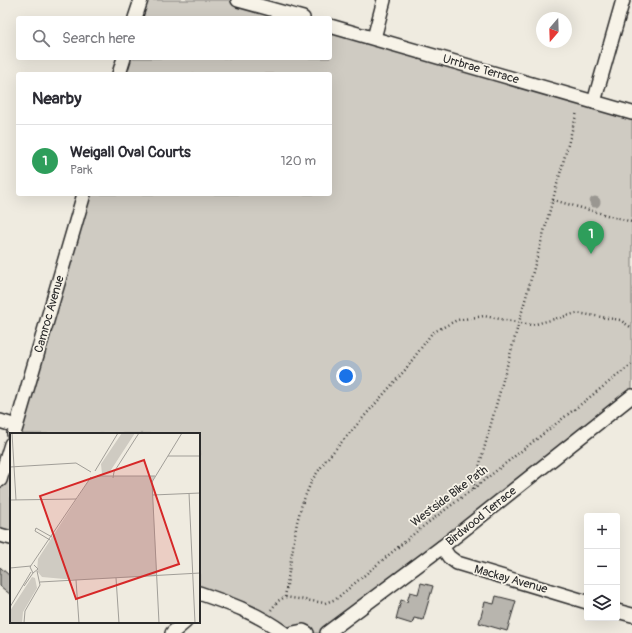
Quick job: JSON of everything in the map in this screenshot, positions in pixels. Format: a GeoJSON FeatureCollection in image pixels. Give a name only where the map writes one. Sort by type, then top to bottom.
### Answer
{"type":"FeatureCollection","features":[{"type":"Feature","properties":{"kind":"street"},"geometry":{"type":"LineString","coordinates":[[136,16],[141,0]]}},
{"type":"Feature","properties":{"kind":"street"},"geometry":{"type":"LineString","coordinates":[[238,0],[295,16]]}},
{"type":"Feature","properties":{"kind":"street"},"geometry":{"type":"LineString","coordinates":[[374,38],[384,0]]}},
{"type":"Feature","properties":{"kind":"street"},"geometry":{"type":"LineString","coordinates":[[594,102],[623,0]]}},
{"type":"Feature","properties":{"kind":"street","name":"Urrbrae Terrace"},"geometry":{"type":"LineString","coordinates":[[332,27],[632,113]]}},
{"type":"Feature","properties":{"kind":"street"},"geometry":{"type":"LineString","coordinates":[[120,72],[123,60]]}},
{"type":"Feature","properties":{"kind":"street","name":"Camroc Avenue"},"geometry":{"type":"LineString","coordinates":[[15,430],[83,196]]}},
{"type":"Feature","properties":{"kind":"street","name":"Birdwood Terrace"},"geometry":{"type":"LineString","coordinates":[[327,633],[442,547],[632,396]]}},
{"type":"Feature","properties":{"kind":"street"},"geometry":{"type":"LineString","coordinates":[[0,421],[15,430]]}},
{"type":"Feature","properties":{"kind":"street"},"geometry":{"type":"LineString","coordinates":[[0,480],[10,447]]}},
{"type":"Feature","properties":{"kind":"street"},"geometry":{"type":"LineString","coordinates":[[0,535],[10,538]]}},
{"type":"Feature","properties":{"kind":"street","name":"Mackay Avenue"},"geometry":{"type":"LineString","coordinates":[[442,547],[448,556],[457,563],[584,601]]}},
{"type":"Feature","properties":{"kind":"street"},"geometry":{"type":"LineString","coordinates":[[200,594],[241,607],[264,618],[284,633]]}},
{"type":"Feature","properties":{"kind":"street"},"geometry":{"type":"LineString","coordinates":[[620,611],[632,615]]}},
{"type":"Feature","properties":{"kind":"street"},"geometry":{"type":"LineString","coordinates":[[172,633],[184,623]]}},
{"type":"Feature","properties":{"kind":"street"},"geometry":{"type":"LineString","coordinates":[[293,633],[303,631],[307,633]]}},
{"type":"Feature","properties":{"kind":"path"},"geometry":{"type":"LineString","coordinates":[[473,490],[518,321],[577,112]]}},
{"type":"Feature","properties":{"kind":"path"},"geometry":{"type":"LineString","coordinates":[[553,200],[632,222]]}},
{"type":"Feature","properties":{"kind":"path"},"geometry":{"type":"LineString","coordinates":[[270,611],[278,601],[285,597],[297,522],[302,504],[312,480],[326,460],[405,370],[432,333],[457,320],[484,316],[518,321],[532,325],[577,313],[620,320],[632,328]]}},
{"type":"Feature","properties":{"kind":"path","name":"Westside Bike Path"},"geometry":{"type":"LineString","coordinates":[[285,597],[325,603],[336,599],[421,528],[473,490],[632,364]]}},
{"type":"Feature","properties":{"kind":"shaded area"},"geometry":{"type":"Polygon","coordinates":[[[141,0],[235,0],[292,16],[136,16],[141,0]]]}},
{"type":"Feature","properties":{"kind":"shaded area"},"geometry":{"type":"Polygon","coordinates":[[[332,28],[632,118],[632,396],[327,633],[296,633],[200,593],[200,433],[13,433],[83,196],[332,196],[332,72],[120,72],[123,60],[332,60],[332,28]]]}},
{"type":"Feature","properties":{"kind":"shaded area"},"geometry":{"type":"Polygon","coordinates":[[[10,445],[10,538],[0,535],[0,479],[10,445]]]}},
{"type":"Feature","properties":{"kind":"building"},"geometry":{"type":"Polygon","coordinates":[[[0,567],[10,576],[10,594],[0,586],[0,567]]]}},
{"type":"Feature","properties":{"kind":"building"},"geometry":{"type":"Polygon","coordinates":[[[421,583],[433,586],[423,620],[414,618],[412,624],[396,619],[401,600],[407,602],[410,592],[418,594],[421,583]]]}},
{"type":"Feature","properties":{"kind":"building"},"geometry":{"type":"Polygon","coordinates":[[[496,596],[516,601],[507,631],[479,623],[485,602],[494,604],[496,596]]]}},
{"type":"Feature","properties":{"kind":"place","name":"Weigall Oval Courts"},"geometry":{"type":"Point","coordinates":[591,254]}}]}
